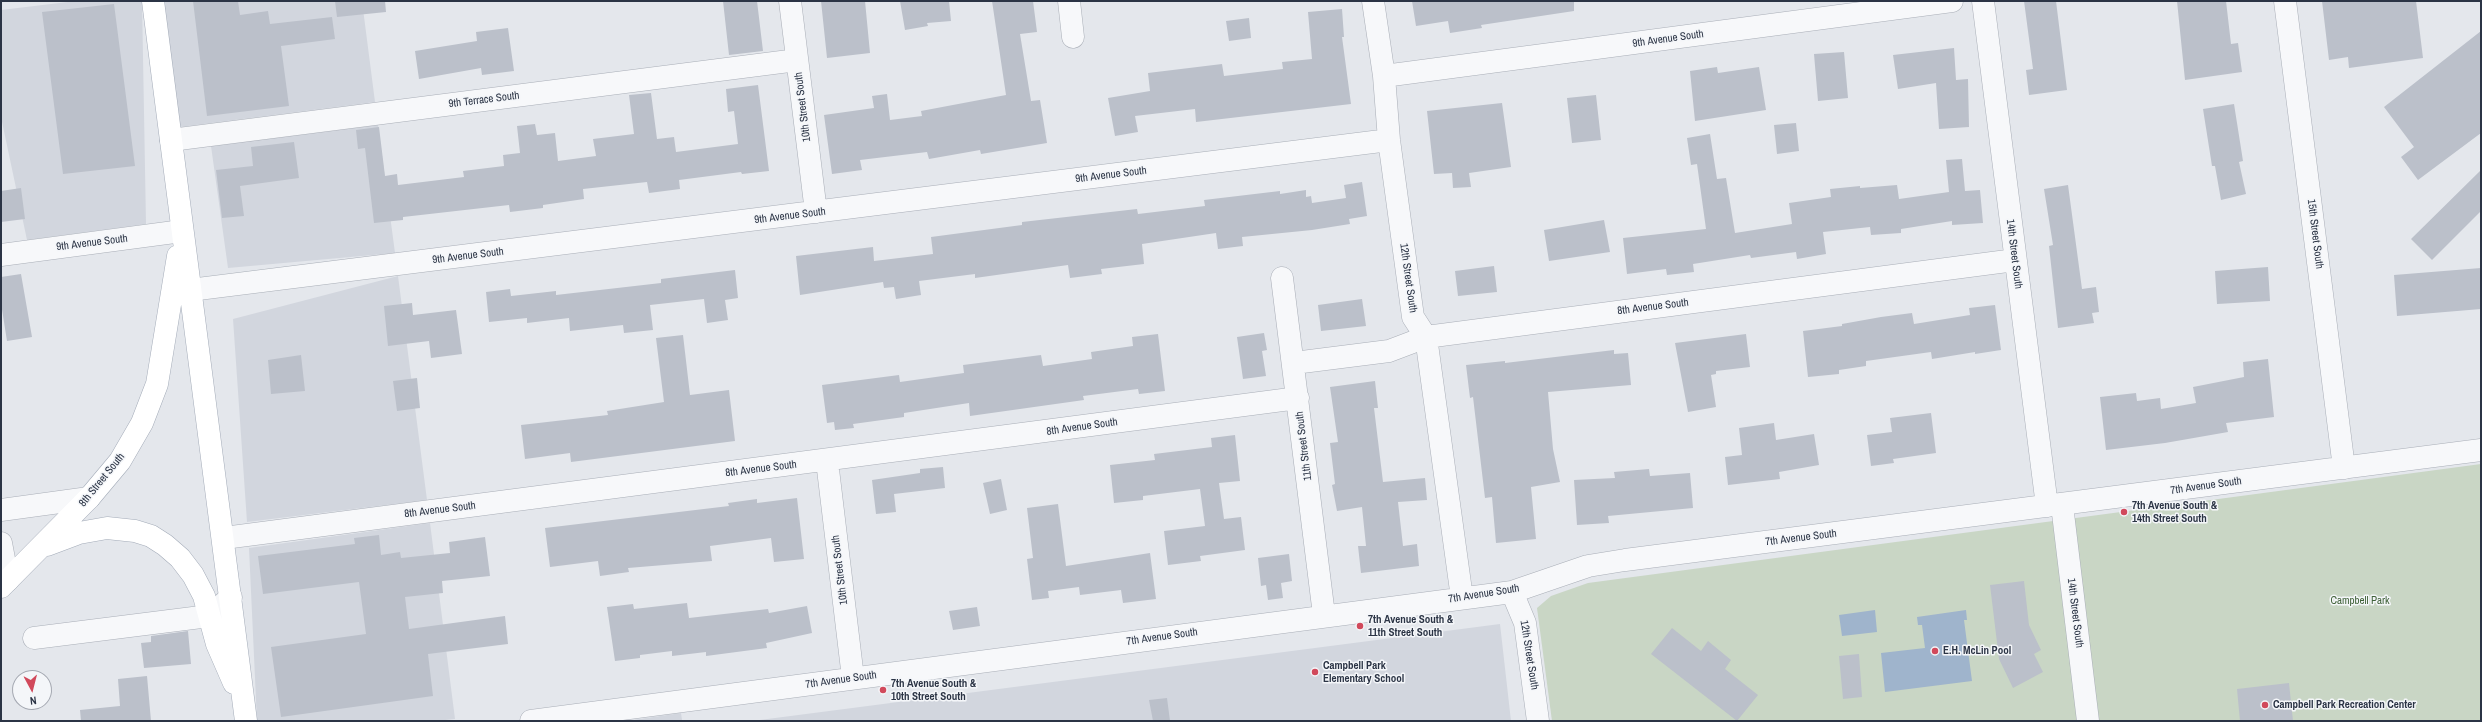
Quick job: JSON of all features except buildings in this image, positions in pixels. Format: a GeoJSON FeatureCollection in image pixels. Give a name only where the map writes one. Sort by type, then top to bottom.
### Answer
{"type":"FeatureCollection","features":[{"type":"Feature","properties":{"kind":"main road"},"geometry":{"type":"LineString","coordinates":[[153,1],[182,231],[224,538],[245,721]]}},
{"type":"Feature","properties":{"kind":"main road","name":"8th Street South"},"geometry":{"type":"LineString","coordinates":[[4,584],[89,498],[120,461],[142,423],[157,384],[182,231]]}},
{"type":"Feature","properties":{"kind":"main road"},"geometry":{"type":"LineString","coordinates":[[40,547],[79,533],[107,528],[135,531],[151,536],[180,558],[193,575],[204,596],[217,644],[233,679],[245,721]]}},
{"type":"Feature","properties":{"kind":"street","name":"10th Street South"},"geometry":{"type":"LineString","coordinates":[[790,1],[816,212]]}},
{"type":"Feature","properties":{"kind":"street"},"geometry":{"type":"LineString","coordinates":[[1069,1],[1073,37]]}},
{"type":"Feature","properties":{"kind":"street","name":"12th Street South"},"geometry":{"type":"LineString","coordinates":[[1372,1],[1384,76],[1389,140],[1413,317],[1426,337],[1462,598]]}},
{"type":"Feature","properties":{"kind":"street","name":"9th Avenue South"},"geometry":{"type":"LineString","coordinates":[[1384,76],[1952,1]]}},
{"type":"Feature","properties":{"kind":"street","name":"14th Street South"},"geometry":{"type":"LineString","coordinates":[[1983,1],[2015,260],[2088,721]]}},
{"type":"Feature","properties":{"kind":"street","name":"15th Street South"},"geometry":{"type":"LineString","coordinates":[[2285,1],[2344,468]]}},
{"type":"Feature","properties":{"kind":"street","name":"9th Terrace South"},"geometry":{"type":"LineString","coordinates":[[171,140],[797,60]]}},
{"type":"Feature","properties":{"kind":"street","name":"9th Avenue South"},"geometry":{"type":"LineString","coordinates":[[190,290],[1389,140]]}},
{"type":"Feature","properties":{"kind":"street","name":"9th Avenue South"},"geometry":{"type":"LineString","coordinates":[[1,255],[182,231]]}},
{"type":"Feature","properties":{"kind":"street","name":"8th Avenue South"},"geometry":{"type":"LineString","coordinates":[[1294,363],[1389,350],[1426,337],[2015,260]]}},
{"type":"Feature","properties":{"kind":"street","name":"11th Street South"},"geometry":{"type":"LineString","coordinates":[[1282,278],[1294,363],[1324,615]]}},
{"type":"Feature","properties":{"kind":"street","name":"8th Avenue South"},"geometry":{"type":"LineString","coordinates":[[224,538],[827,461],[1298,398]]}},
{"type":"Feature","properties":{"kind":"street","name":"7th Avenue South"},"geometry":{"type":"LineString","coordinates":[[531,721],[1324,615],[1512,592],[1588,566],[2481,450]]}},
{"type":"Feature","properties":{"kind":"street","name":"10th Street South"},"geometry":{"type":"LineString","coordinates":[[827,461],[852,678]]}},
{"type":"Feature","properties":{"kind":"street"},"geometry":{"type":"LineString","coordinates":[[1,510],[89,498]]}},
{"type":"Feature","properties":{"kind":"street"},"geometry":{"type":"LineString","coordinates":[[1,543],[4,584]]}},
{"type":"Feature","properties":{"kind":"street","name":"12th Street South"},"geometry":{"type":"LineString","coordinates":[[1512,592],[1525,623],[1538,721]]}},
{"type":"Feature","properties":{"kind":"street"},"geometry":{"type":"LineString","coordinates":[[34,638],[209,616],[231,597]]}},
{"type":"Feature","properties":{"kind":"shaded area"},"geometry":{"type":"Polygon","coordinates":[[[76,1],[142,1],[146,224],[27,240],[1,117],[1,10],[76,1]]]}},
{"type":"Feature","properties":{"kind":"shaded area"},"geometry":{"type":"Polygon","coordinates":[[[164,1],[362,1],[375,102],[180,127],[164,1]]]}},
{"type":"Feature","properties":{"kind":"shaded area"},"geometry":{"type":"Polygon","coordinates":[[[378,125],[395,253],[228,268],[211,146],[378,125]]]}},
{"type":"Feature","properties":{"kind":"shaded area"},"geometry":{"type":"Polygon","coordinates":[[[398,276],[427,500],[247,522],[233,319],[398,276]]]}},
{"type":"Feature","properties":{"kind":"shaded area"},"geometry":{"type":"Polygon","coordinates":[[[430,523],[455,719],[436,721],[257,721],[249,548],[430,523]]]}},
{"type":"Feature","properties":{"kind":"shaded area","name":"Campbell Park Elementary School"},"geometry":{"type":"Polygon","coordinates":[[[1500,624],[1511,721],[752,721],[1500,624]]]}},
{"type":"Feature","properties":{"kind":"shaded area"},"geometry":{"type":"Polygon","coordinates":[[[681,713],[682,720],[626,721],[681,713]]]}},
{"type":"Feature","properties":{"kind":"green space","name":"Campbell Park"},"geometry":{"type":"Polygon","coordinates":[[[2481,464],[2481,721],[1552,721],[1537,608],[1551,596],[1588,583],[2481,464]]]}},
{"type":"Feature","properties":{"kind":"water"},"geometry":{"type":"Polygon","coordinates":[[[1875,610],[1877,632],[1842,636],[1839,615],[1875,610]]]}},
{"type":"Feature","properties":{"kind":"water","name":"E.H. McLin Pool"},"geometry":{"type":"Polygon","coordinates":[[[1966,610],[1967,620],[1964,620],[1972,681],[1885,692],[1881,653],[1925,648],[1922,625],[1918,625],[1917,617],[1966,610]]]}},
{"type":"Feature","properties":{"kind":"place","name":"7th Avenue South & 14th Street South"},"geometry":{"type":"Point","coordinates":[2124,512]}},
{"type":"Feature","properties":{"kind":"place","name":"7th Avenue South & 11th Street South"},"geometry":{"type":"Point","coordinates":[1360,626]}},
{"type":"Feature","properties":{"kind":"place","name":"E.H. McLin Pool"},"geometry":{"type":"Point","coordinates":[1935,651]}},
{"type":"Feature","properties":{"kind":"place","name":"Campbell Park Elementary School"},"geometry":{"type":"Point","coordinates":[1315,672]}},
{"type":"Feature","properties":{"kind":"place","name":"7th Avenue South & 10th Street South"},"geometry":{"type":"Point","coordinates":[883,690]}},
{"type":"Feature","properties":{"kind":"place","name":"Campbell Park Recreation Center"},"geometry":{"type":"Point","coordinates":[2265,705]}}]}
